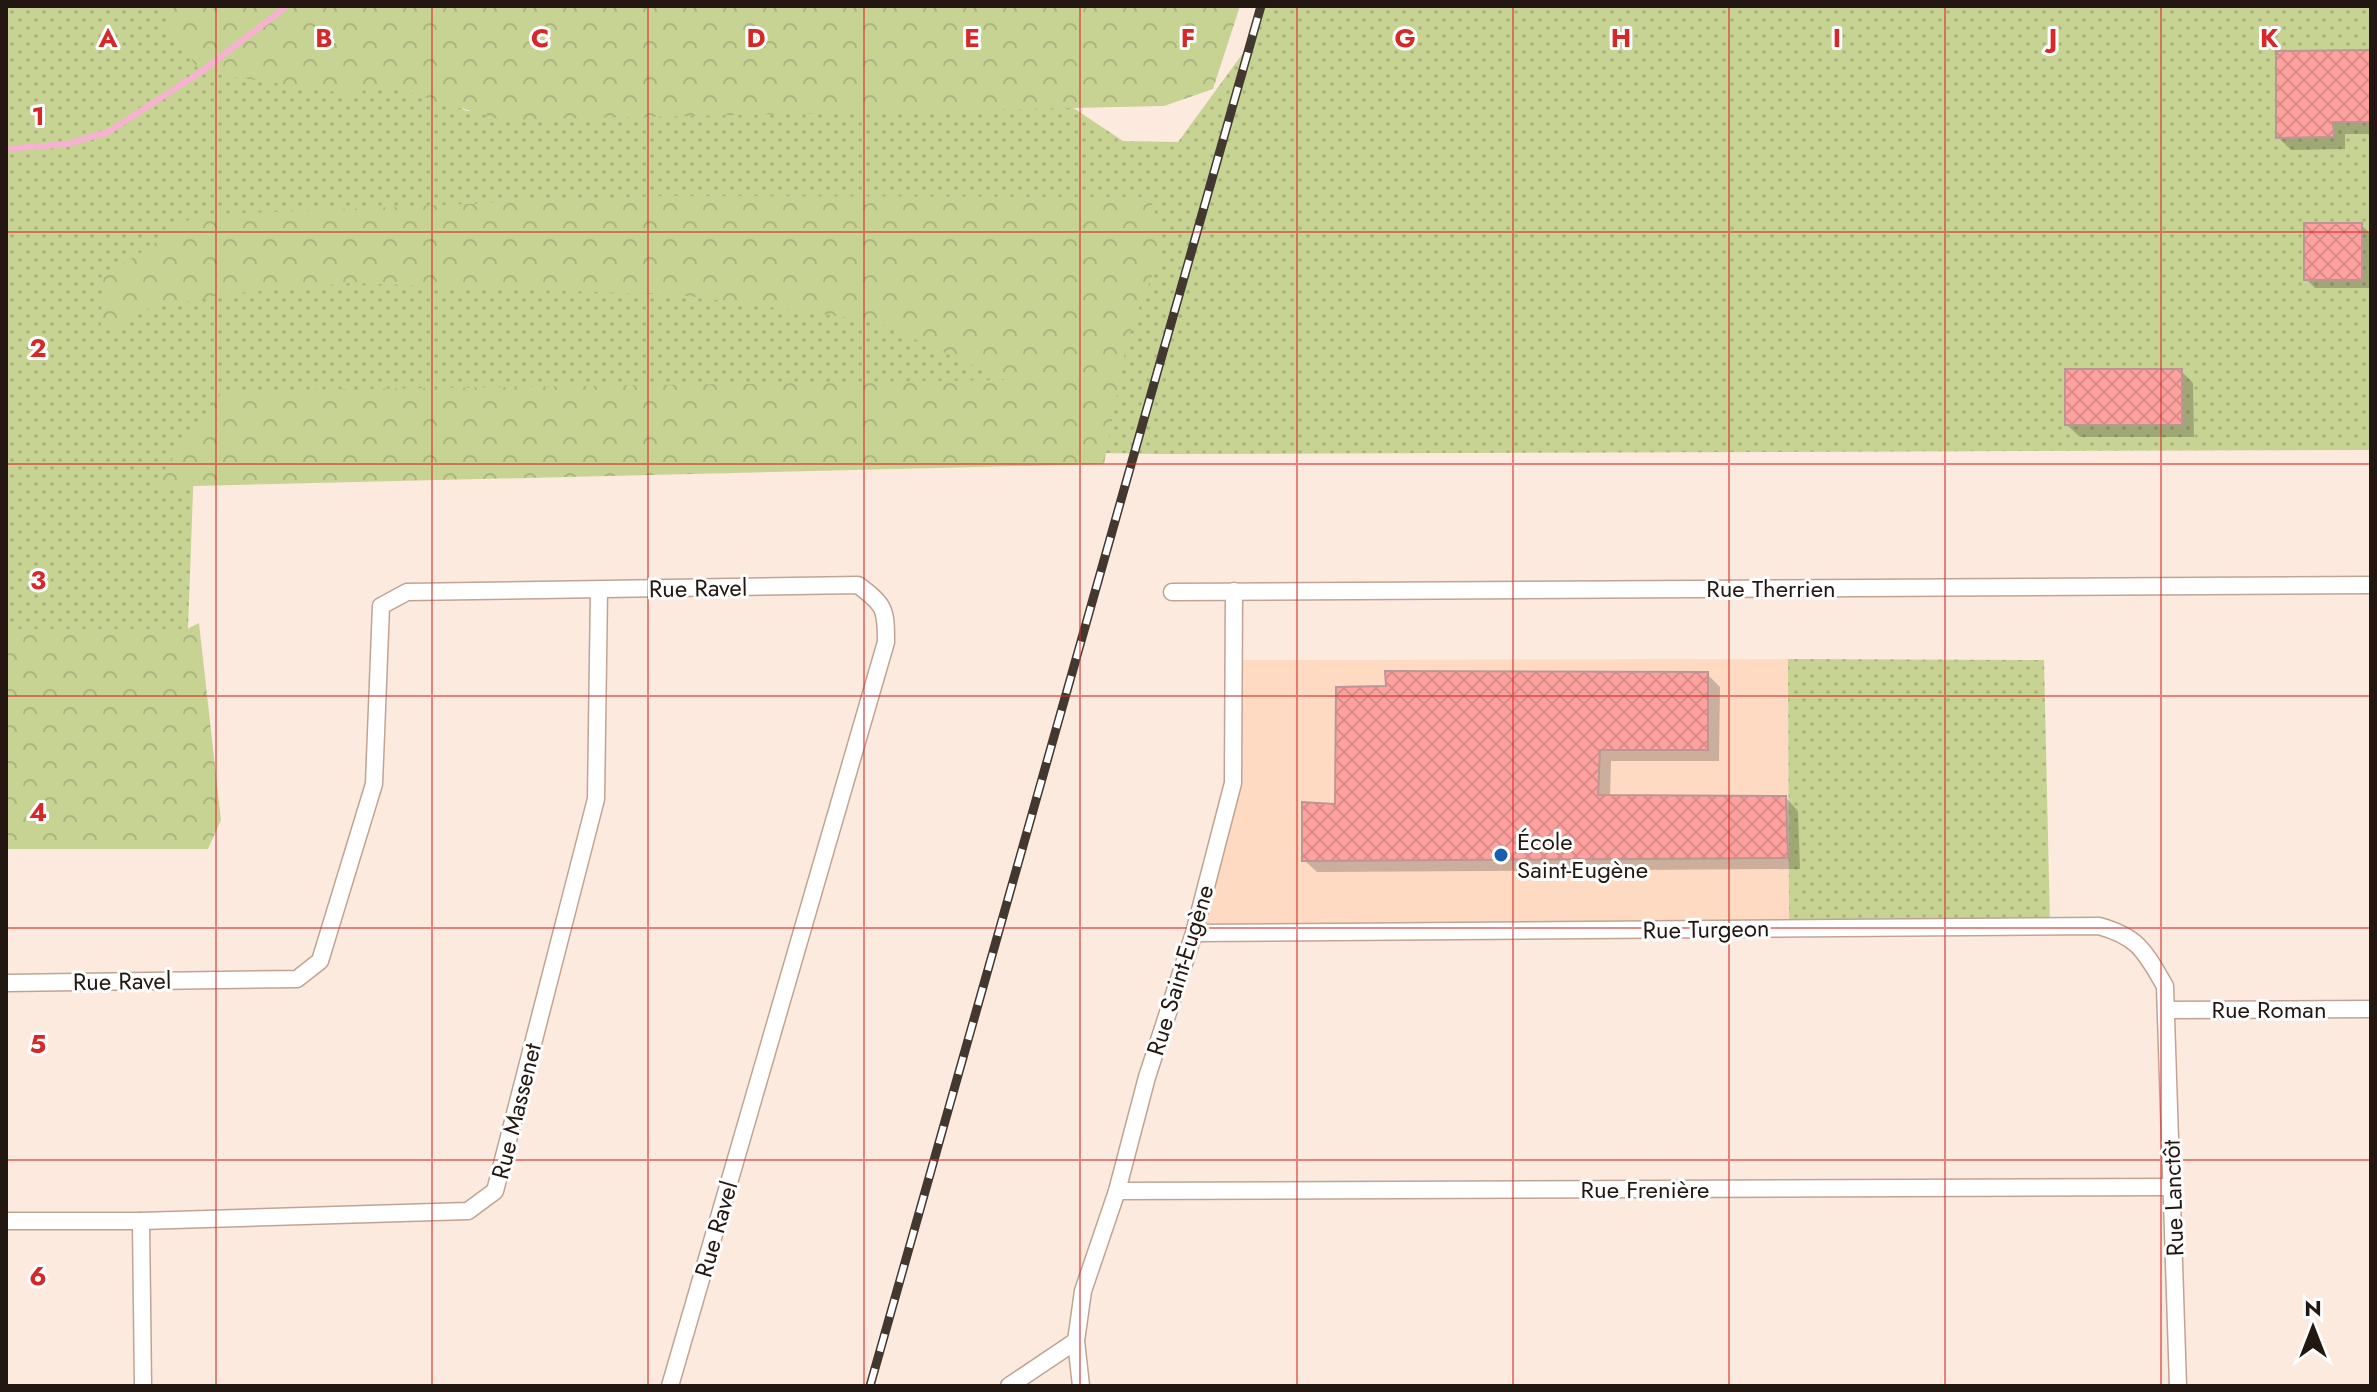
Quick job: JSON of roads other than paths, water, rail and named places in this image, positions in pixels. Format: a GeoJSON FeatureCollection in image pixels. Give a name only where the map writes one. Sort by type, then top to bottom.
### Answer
{"type":"FeatureCollection","features":[{"type":"Feature","properties":{"kind":"street","name":"Rue Ravel"},"geometry":{"type":"LineString","coordinates":[[6,983],[297,979],[320,961],[374,784],[381,606],[407,592],[858,585],[874,597],[886,613],[886,642],[670,1386]]}},
{"type":"Feature","properties":{"kind":"street","name":"Rue Therrien"},"geometry":{"type":"LineString","coordinates":[[1172,592],[2371,585]]}},
{"type":"Feature","properties":{"kind":"street","name":"Rue Massenet"},"geometry":{"type":"LineString","coordinates":[[6,1221],[141,1221],[468,1211],[495,1191],[596,799],[599,590]]}},
{"type":"Feature","properties":{"kind":"street","name":"Rue Saint-Eugène"},"geometry":{"type":"LineString","coordinates":[[1081,1386],[1076,1341],[1083,1291],[1117,1191],[1147,1077],[1194,933],[1233,783],[1234,591]]}},
{"type":"Feature","properties":{"kind":"street","name":"Rue Turgeon"},"geometry":{"type":"LineString","coordinates":[[1194,933],[2099,926],[2122,932],[2142,947],[2165,986],[2168,1010]]}},
{"type":"Feature","properties":{"kind":"street","name":"Rue Roman"},"geometry":{"type":"LineString","coordinates":[[2168,1010],[2371,1009]]}},
{"type":"Feature","properties":{"kind":"street","name":"Rue Lanctôt"},"geometry":{"type":"LineString","coordinates":[[2168,1010],[2178,1386]]}},
{"type":"Feature","properties":{"kind":"street","name":"Rue Frenière"},"geometry":{"type":"LineString","coordinates":[[1117,1191],[2173,1187]]}},
{"type":"Feature","properties":{"kind":"street"},"geometry":{"type":"LineString","coordinates":[[141,1221],[143,1386]]}},
{"type":"Feature","properties":{"kind":"street"},"geometry":{"type":"LineString","coordinates":[[1009,1386],[1076,1341]]}},
{"type":"Feature","properties":{"kind":"waterway"},"geometry":{"type":"LineString","coordinates":[[6,149],[67,144],[108,132],[201,72],[287,6]]}},
{"type":"Feature","properties":{"kind":"railway"},"geometry":{"type":"LineString","coordinates":[[870,1386],[1261,6]]}},
{"type":"Feature","properties":{"kind":"place","name":"École Saint-Eugène"},"geometry":{"type":"Point","coordinates":[1501,855]}}]}
